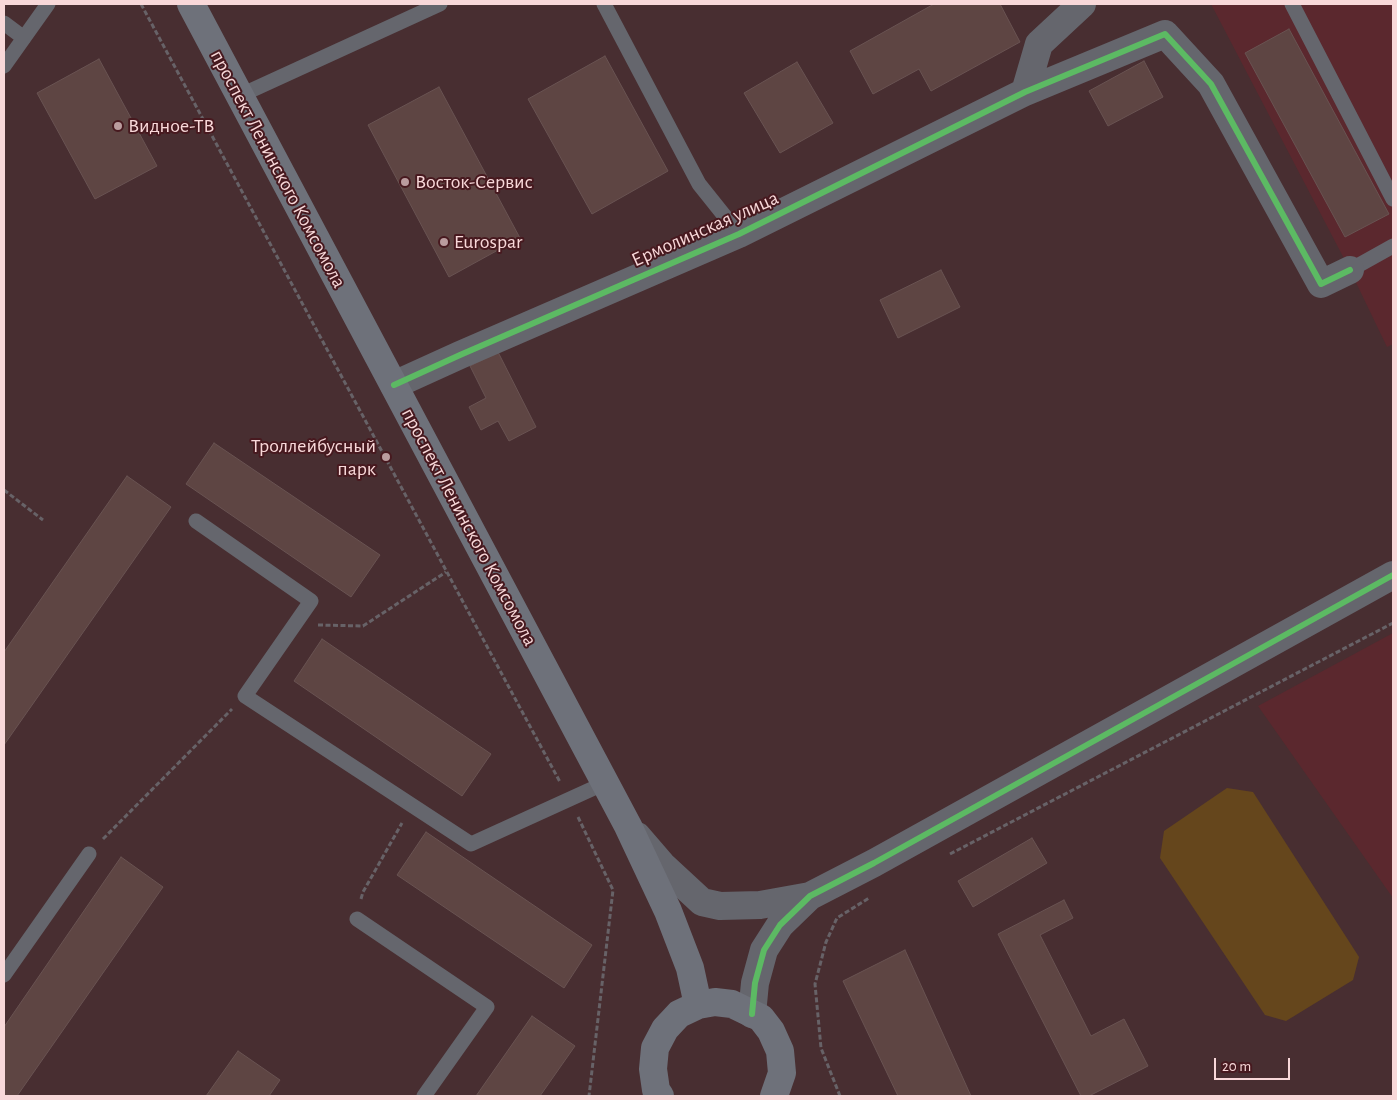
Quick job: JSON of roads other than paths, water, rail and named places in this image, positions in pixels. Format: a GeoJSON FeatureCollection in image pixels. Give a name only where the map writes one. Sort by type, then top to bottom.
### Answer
{"type":"FeatureCollection","features":[{"type":"Feature","properties":{"kind":"main road","name":"проспект Ленинского Комсомола"},"geometry":{"type":"LineString","coordinates":[[191,4],[628,826],[668,911],[690,968],[698,1005]]}},
{"type":"Feature","properties":{"kind":"main road"},"geometry":{"type":"LineString","coordinates":[[660,1096],[656,1090],[653,1069],[655,1048],[664,1029],[679,1014],[698,1005],[715,1002],[732,1004],[761,1018],[771,1031],[780,1051],[782,1073],[774,1096]]}},
{"type":"Feature","properties":{"kind":"street"},"geometry":{"type":"LineString","coordinates":[[1025,92],[1039,44],[1082,4]]}},
{"type":"Feature","properties":{"kind":"street","name":"Ермолинская улица"},"geometry":{"type":"LineString","coordinates":[[394,386],[460,355],[739,234],[1025,92],[1165,34],[1211,84],[1321,284],[1350,270]]}},
{"type":"Feature","properties":{"kind":"street"},"geometry":{"type":"LineString","coordinates":[[752,1014],[755,983],[764,950],[780,924],[810,896],[874,863],[1393,575]]}},
{"type":"Feature","properties":{"kind":"street"},"geometry":{"type":"LineString","coordinates":[[628,826],[662,865],[702,902],[720,906],[760,905],[810,896]]}},
{"type":"Feature","properties":{"kind":"lane"},"geometry":{"type":"LineString","coordinates":[[4,66],[48,4]]}},
{"type":"Feature","properties":{"kind":"lane"},"geometry":{"type":"LineString","coordinates":[[239,96],[440,4]]}},
{"type":"Feature","properties":{"kind":"lane"},"geometry":{"type":"LineString","coordinates":[[604,4],[699,184],[739,234]]}},
{"type":"Feature","properties":{"kind":"lane"},"geometry":{"type":"LineString","coordinates":[[1292,4],[1393,199]]}},
{"type":"Feature","properties":{"kind":"lane"},"geometry":{"type":"LineString","coordinates":[[4,23],[24,38]]}},
{"type":"Feature","properties":{"kind":"lane"},"geometry":{"type":"LineString","coordinates":[[1350,270],[1393,246]]}},
{"type":"Feature","properties":{"kind":"lane"},"geometry":{"type":"LineString","coordinates":[[196,521],[311,601],[245,696],[471,844],[605,783]]}},
{"type":"Feature","properties":{"kind":"lane"},"geometry":{"type":"LineString","coordinates":[[4,975],[89,854]]}},
{"type":"Feature","properties":{"kind":"lane"},"geometry":{"type":"LineString","coordinates":[[357,919],[487,1007],[424,1096]]}},
{"type":"Feature","properties":{"kind":"place","name":"Видное-ТВ"},"geometry":{"type":"Point","coordinates":[118,126]}},
{"type":"Feature","properties":{"kind":"place","name":"Восток-Сервис"},"geometry":{"type":"Point","coordinates":[405,182]}},
{"type":"Feature","properties":{"kind":"place","name":"Eurospar"},"geometry":{"type":"Point","coordinates":[444,242]}},
{"type":"Feature","properties":{"kind":"place","name":"Троллейбусный парк"},"geometry":{"type":"Point","coordinates":[386,457]}}]}
